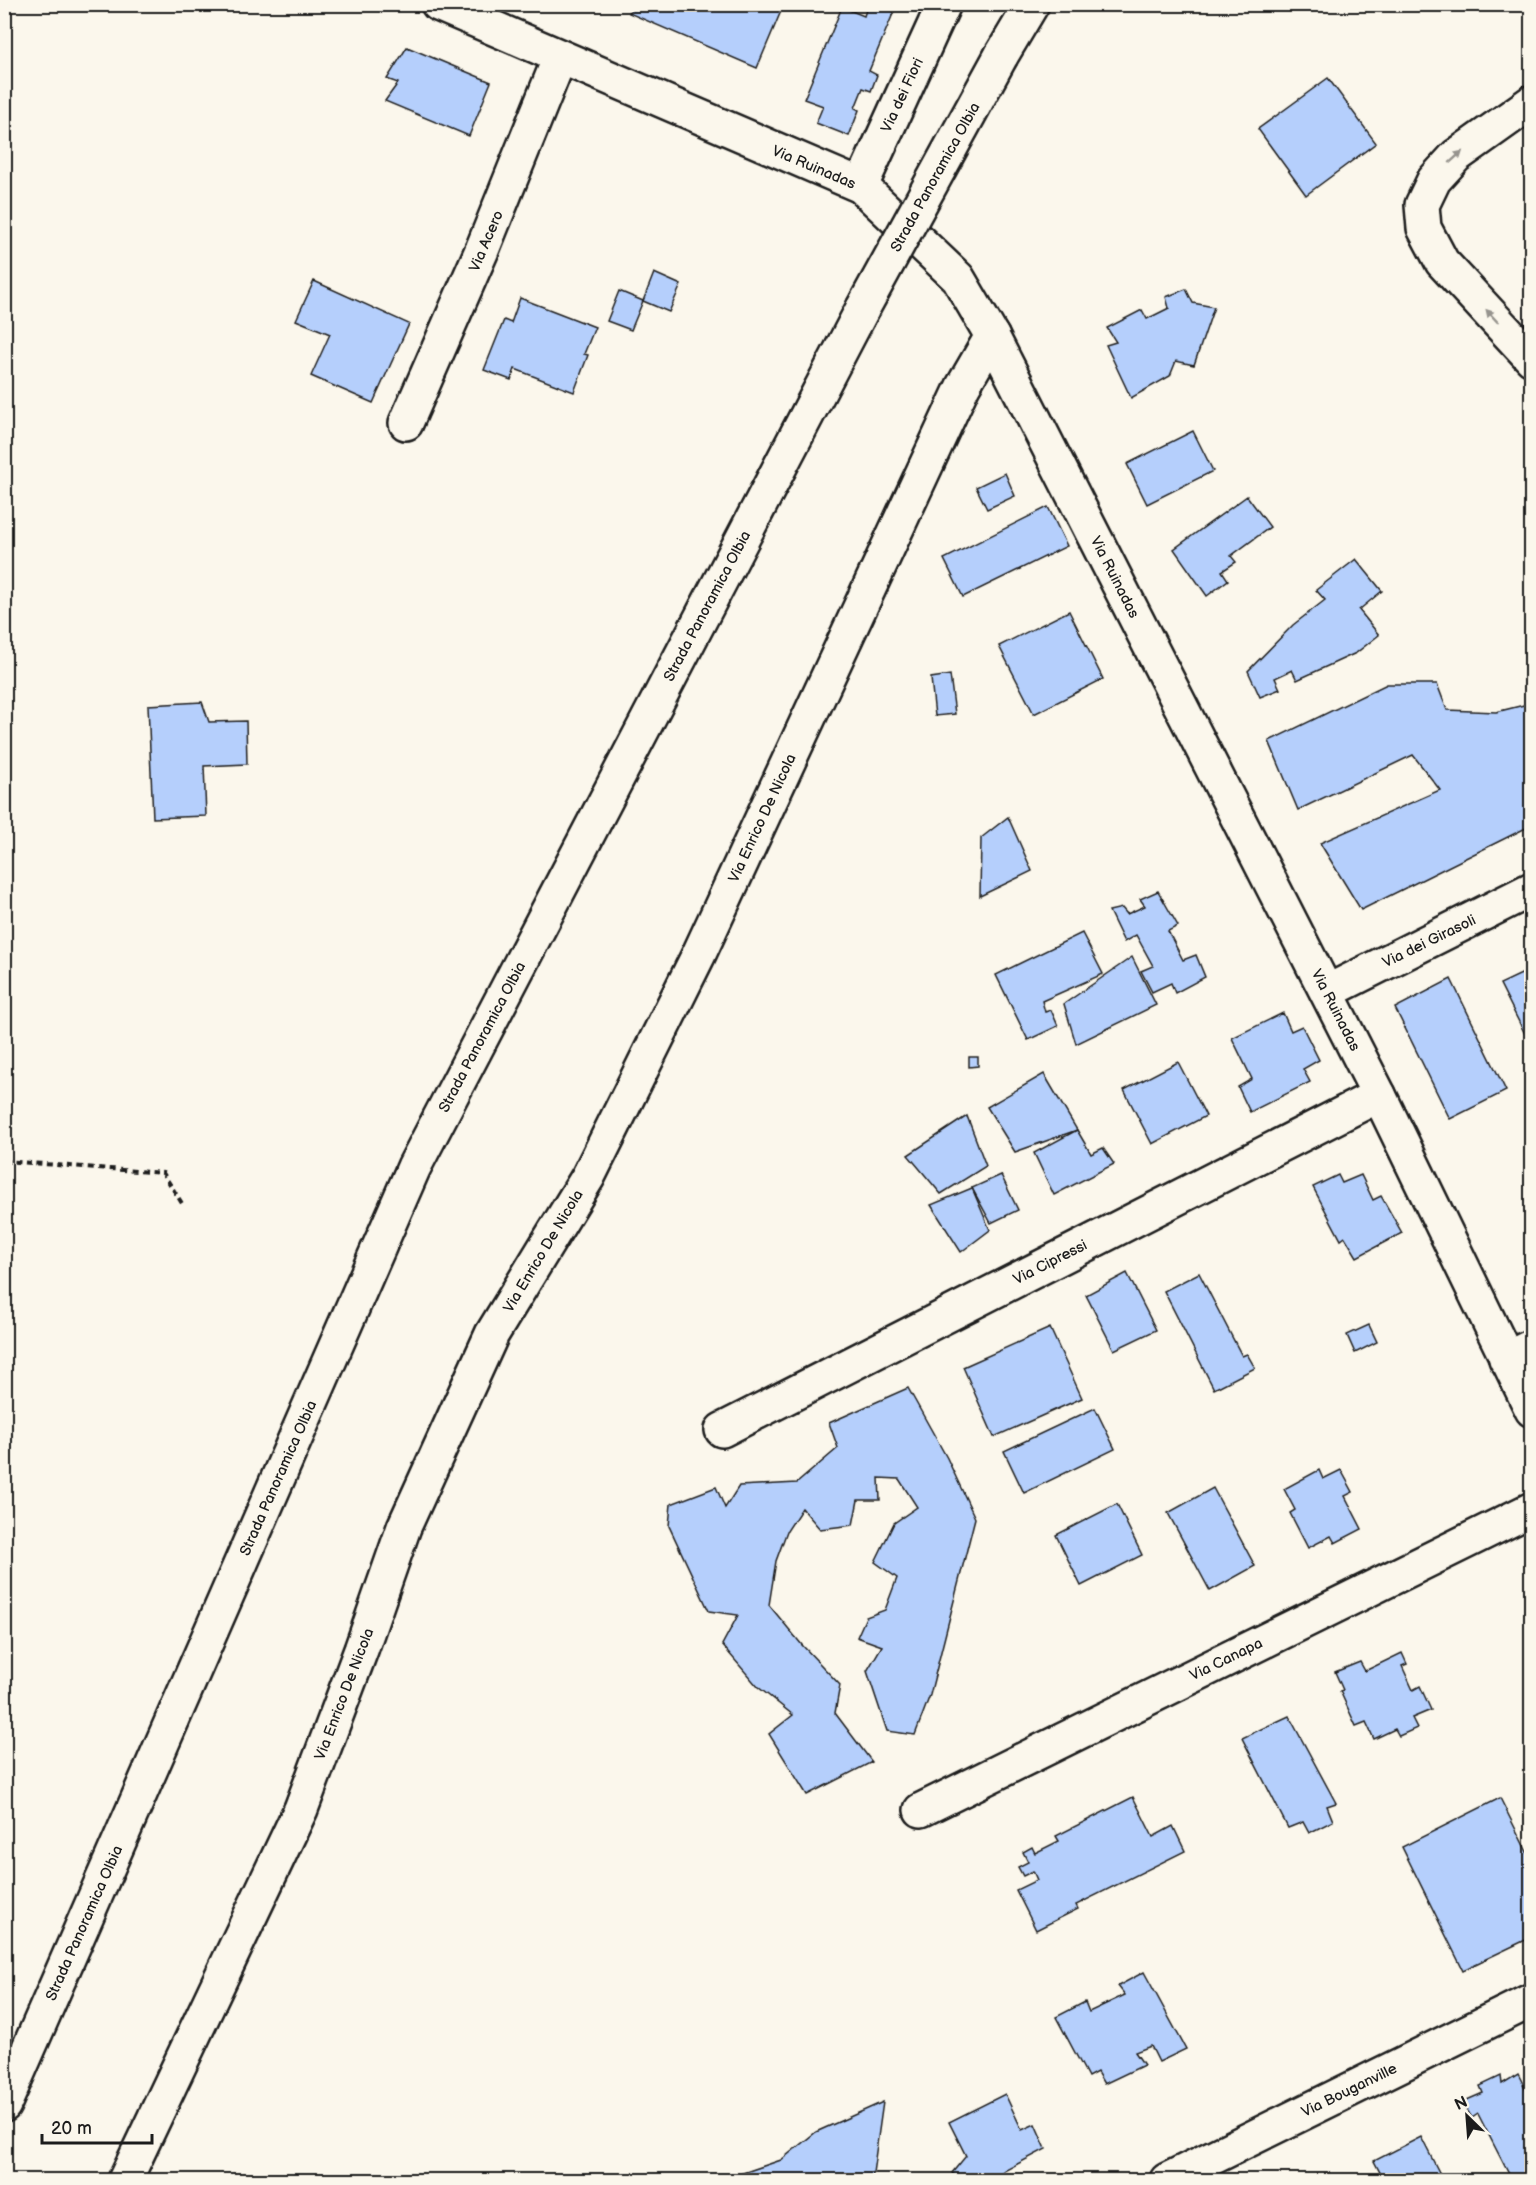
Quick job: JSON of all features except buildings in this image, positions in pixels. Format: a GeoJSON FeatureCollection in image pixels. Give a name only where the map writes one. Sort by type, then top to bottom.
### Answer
{"type":"FeatureCollection","features":[{"type":"Feature","properties":{"kind":"main road","name":"Via Ruinadas"},"geometry":{"type":"LineString","coordinates":[[438,4],[861,186],[958,278],[992,336],[1379,1095],[1519,1353],[1532,1410]]}},
{"type":"Feature","properties":{"kind":"main road","name":"Via dei Fiori"},"geometry":{"type":"LineString","coordinates":[[861,186],[944,4]]}},
{"type":"Feature","properties":{"kind":"main road","name":"Strada Panoramica Olbia"},"geometry":{"type":"LineString","coordinates":[[4,2105],[414,1167],[863,308],[1001,56],[1032,4]]}},
{"type":"Feature","properties":{"kind":"main road","name":"Via Acero"},"geometry":{"type":"LineString","coordinates":[[406,423],[482,250],[560,57]]}},
{"type":"Feature","properties":{"kind":"main road"},"geometry":{"type":"LineString","coordinates":[[1532,102],[1456,156],[1434,180],[1422,206],[1424,228],[1442,262],[1532,359]]}},
{"type":"Feature","properties":{"kind":"main road","name":"Via Enrico De Nicola"},"geometry":{"type":"LineString","coordinates":[[125,2181],[301,1809],[362,1650],[404,1527],[492,1334],[588,1177],[698,956],[963,386],[992,336]]}},
{"type":"Feature","properties":{"kind":"main road","name":"Via dei Girasoli"},"geometry":{"type":"LineString","coordinates":[[1327,992],[1532,889]]}},
{"type":"Feature","properties":{"kind":"main road","name":"Via Cipressi"},"geometry":{"type":"LineString","coordinates":[[722,1430],[1379,1095]]}},
{"type":"Feature","properties":{"kind":"main road","name":"Via Canapa"},"geometry":{"type":"LineString","coordinates":[[921,1810],[1532,1509]]}},
{"type":"Feature","properties":{"kind":"main road","name":"Via Bouganville"},"geometry":{"type":"LineString","coordinates":[[1167,2181],[1532,2000]]}},
{"type":"Feature","properties":{"kind":"path"},"geometry":{"type":"LineString","coordinates":[[4,1161],[163,1173],[183,1204]]}}]}
